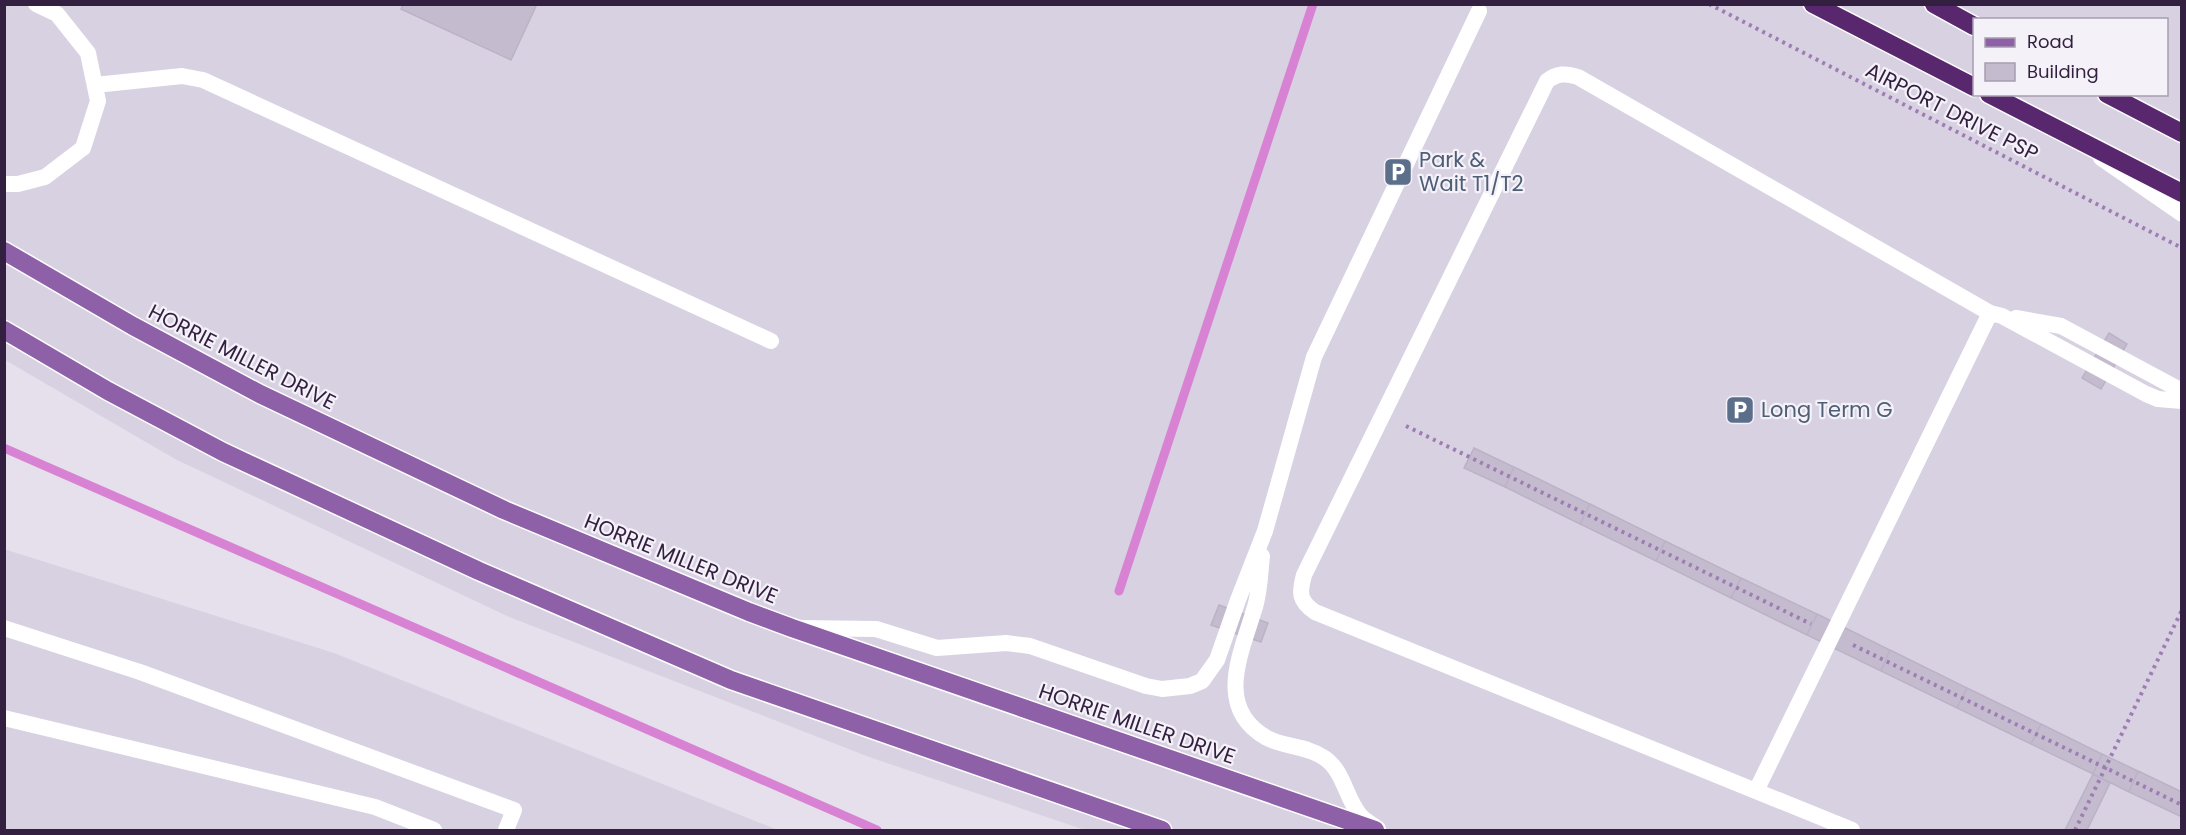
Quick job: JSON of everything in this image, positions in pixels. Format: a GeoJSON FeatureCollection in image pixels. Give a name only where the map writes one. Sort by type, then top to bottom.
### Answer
{"type":"FeatureCollection","features":[{"type":"Feature","properties":{"kind":"highway"},"geometry":{"type":"LineString","coordinates":[[1813,4],[1973,86]]}},
{"type":"Feature","properties":{"kind":"highway"},"geometry":{"type":"LineString","coordinates":[[1934,4],[1973,25]]}},
{"type":"Feature","properties":{"kind":"highway"},"geometry":{"type":"LineString","coordinates":[[1993,96],[2181,193]]}},
{"type":"Feature","properties":{"kind":"highway"},"geometry":{"type":"LineString","coordinates":[[2111,96],[2181,134]]}},
{"type":"Feature","properties":{"kind":"main road","name":"HORRIE MILLER DRIVE"},"geometry":{"type":"LineString","coordinates":[[4,251],[133,326],[260,394],[504,510],[748,612],[1377,831]]}},
{"type":"Feature","properties":{"kind":"main road"},"geometry":{"type":"LineString","coordinates":[[4,330],[108,391],[223,452],[479,571],[731,680],[1162,831]]}},
{"type":"Feature","properties":{"kind":"lane"},"geometry":{"type":"LineString","coordinates":[[4,184],[18,184],[45,177],[82,148],[98,101],[88,53],[57,15],[36,4]]}},
{"type":"Feature","properties":{"kind":"lane"},"geometry":{"type":"LineString","coordinates":[[1202,681],[1217,660],[1265,531],[1314,357],[1479,11]]}},
{"type":"Feature","properties":{"kind":"lane"},"geometry":{"type":"LineString","coordinates":[[1852,831],[1315,612],[1305,605],[1301,598],[1300,587],[1304,575],[1542,88],[1553,76],[1561,74],[1578,77],[1995,315],[2146,394],[2158,399],[2181,401]]}},
{"type":"Feature","properties":{"kind":"lane"},"geometry":{"type":"LineString","coordinates":[[95,85],[182,76],[203,80],[771,341]]}},
{"type":"Feature","properties":{"kind":"lane"},"geometry":{"type":"LineString","coordinates":[[2064,133],[2181,214]]}},
{"type":"Feature","properties":{"kind":"lane"},"geometry":{"type":"LineString","coordinates":[[1995,315],[2061,326],[2181,391]]}},
{"type":"Feature","properties":{"kind":"lane"},"geometry":{"type":"LineString","coordinates":[[1756,791],[1995,315]]}},
{"type":"Feature","properties":{"kind":"lane"},"geometry":{"type":"LineString","coordinates":[[1265,531],[1255,608],[1236,669],[1236,693],[1242,714],[1256,730],[1268,739],[1324,757],[1333,765],[1360,815],[1377,831]]}},
{"type":"Feature","properties":{"kind":"lane"},"geometry":{"type":"LineString","coordinates":[[4,628],[140,672],[514,810],[506,831]]}},
{"type":"Feature","properties":{"kind":"lane"},"geometry":{"type":"LineString","coordinates":[[792,628],[876,629],[937,648],[1006,643],[1047,651],[1146,686],[1176,689],[1202,681],[1220,679],[1228,682],[1236,693]]}},
{"type":"Feature","properties":{"kind":"lane"},"geometry":{"type":"LineString","coordinates":[[4,718],[375,807],[434,831]]}},
{"type":"Feature","properties":{"kind":"path","name":"AIRPORT DRIVE PSP"},"geometry":{"type":"LineString","coordinates":[[1709,4],[2181,248]]}},
{"type":"Feature","properties":{"kind":"path"},"geometry":{"type":"LineString","coordinates":[[1383,414],[2181,805]]}},
{"type":"Feature","properties":{"kind":"path"},"geometry":{"type":"LineString","coordinates":[[2075,831],[2181,610]]}},
{"type":"Feature","properties":{"kind":"shaded area"},"geometry":{"type":"Polygon","coordinates":[[[5,5],[2181,5],[2181,830],[1085,830],[869,757],[507,616],[175,459],[5,360],[5,5]]]}},
{"type":"Feature","properties":{"kind":"shaded area"},"geometry":{"type":"Polygon","coordinates":[[[4,549],[334,653],[778,830],[5,830],[4,549]]]}},
{"type":"Feature","properties":{"kind":"building"},"geometry":{"type":"Polygon","coordinates":[[[403,4],[537,4],[511,60],[401,9],[403,4]]]}},
{"type":"Feature","properties":{"kind":"building"},"geometry":{"type":"Polygon","coordinates":[[[2109,333],[2127,344],[2101,389],[2082,378],[2109,333]]]}},
{"type":"Feature","properties":{"kind":"building"},"geometry":{"type":"Polygon","coordinates":[[[1474,448],[1514,467],[1505,487],[1464,468],[1474,448]]]}},
{"type":"Feature","properties":{"kind":"building"},"geometry":{"type":"Polygon","coordinates":[[[1514,467],[1590,504],[1580,524],[1505,487],[1514,467]]]}},
{"type":"Feature","properties":{"kind":"building"},"geometry":{"type":"Polygon","coordinates":[[[1590,504],[1665,541],[1656,561],[1580,524],[1590,504]]]}},
{"type":"Feature","properties":{"kind":"building"},"geometry":{"type":"Polygon","coordinates":[[[1665,541],[1741,578],[1731,598],[1656,561],[1665,541]]]}},
{"type":"Feature","properties":{"kind":"building"},"geometry":{"type":"Polygon","coordinates":[[[1741,578],[1817,614],[1807,635],[1731,598],[1741,578]]]}},
{"type":"Feature","properties":{"kind":"building"},"geometry":{"type":"Polygon","coordinates":[[[1219,605],[1268,623],[1261,642],[1211,625],[1219,605]]]}},
{"type":"Feature","properties":{"kind":"building"},"geometry":{"type":"Polygon","coordinates":[[[1817,614],[1890,650],[1881,671],[1807,635],[1817,614]]]}},
{"type":"Feature","properties":{"kind":"building"},"geometry":{"type":"Polygon","coordinates":[[[1890,650],[1967,688],[1957,708],[1881,671],[1890,650]]]}},
{"type":"Feature","properties":{"kind":"building"},"geometry":{"type":"Polygon","coordinates":[[[1967,688],[2041,724],[2031,744],[1957,708],[1967,688]]]}},
{"type":"Feature","properties":{"kind":"building"},"geometry":{"type":"Polygon","coordinates":[[[2041,724],[2102,754],[2093,774],[2031,744],[2041,724]]]}},
{"type":"Feature","properties":{"kind":"building"},"geometry":{"type":"Polygon","coordinates":[[[2102,754],[2138,771],[2129,792],[2093,774],[2102,754]]]}},
{"type":"Feature","properties":{"kind":"building"},"geometry":{"type":"Polygon","coordinates":[[[2138,771],[2182,792],[2182,817],[2129,792],[2138,771]]]}},
{"type":"Feature","properties":{"kind":"building"},"geometry":{"type":"Polygon","coordinates":[[[2093,774],[2110,783],[2087,830],[2065,830],[2093,774]]]}},
{"type":"Feature","properties":{"kind":"waterway"},"geometry":{"type":"LineString","coordinates":[[1119,591],[1313,4]]}},
{"type":"Feature","properties":{"kind":"waterway"},"geometry":{"type":"LineString","coordinates":[[4,448],[877,830]]}},
{"type":"Feature","properties":{"kind":"place","name":"Park & Wait T1/T2"},"geometry":{"type":"Point","coordinates":[1398,172]}},
{"type":"Feature","properties":{"kind":"place","name":"Long Term G"},"geometry":{"type":"Point","coordinates":[1740,410]}}]}
